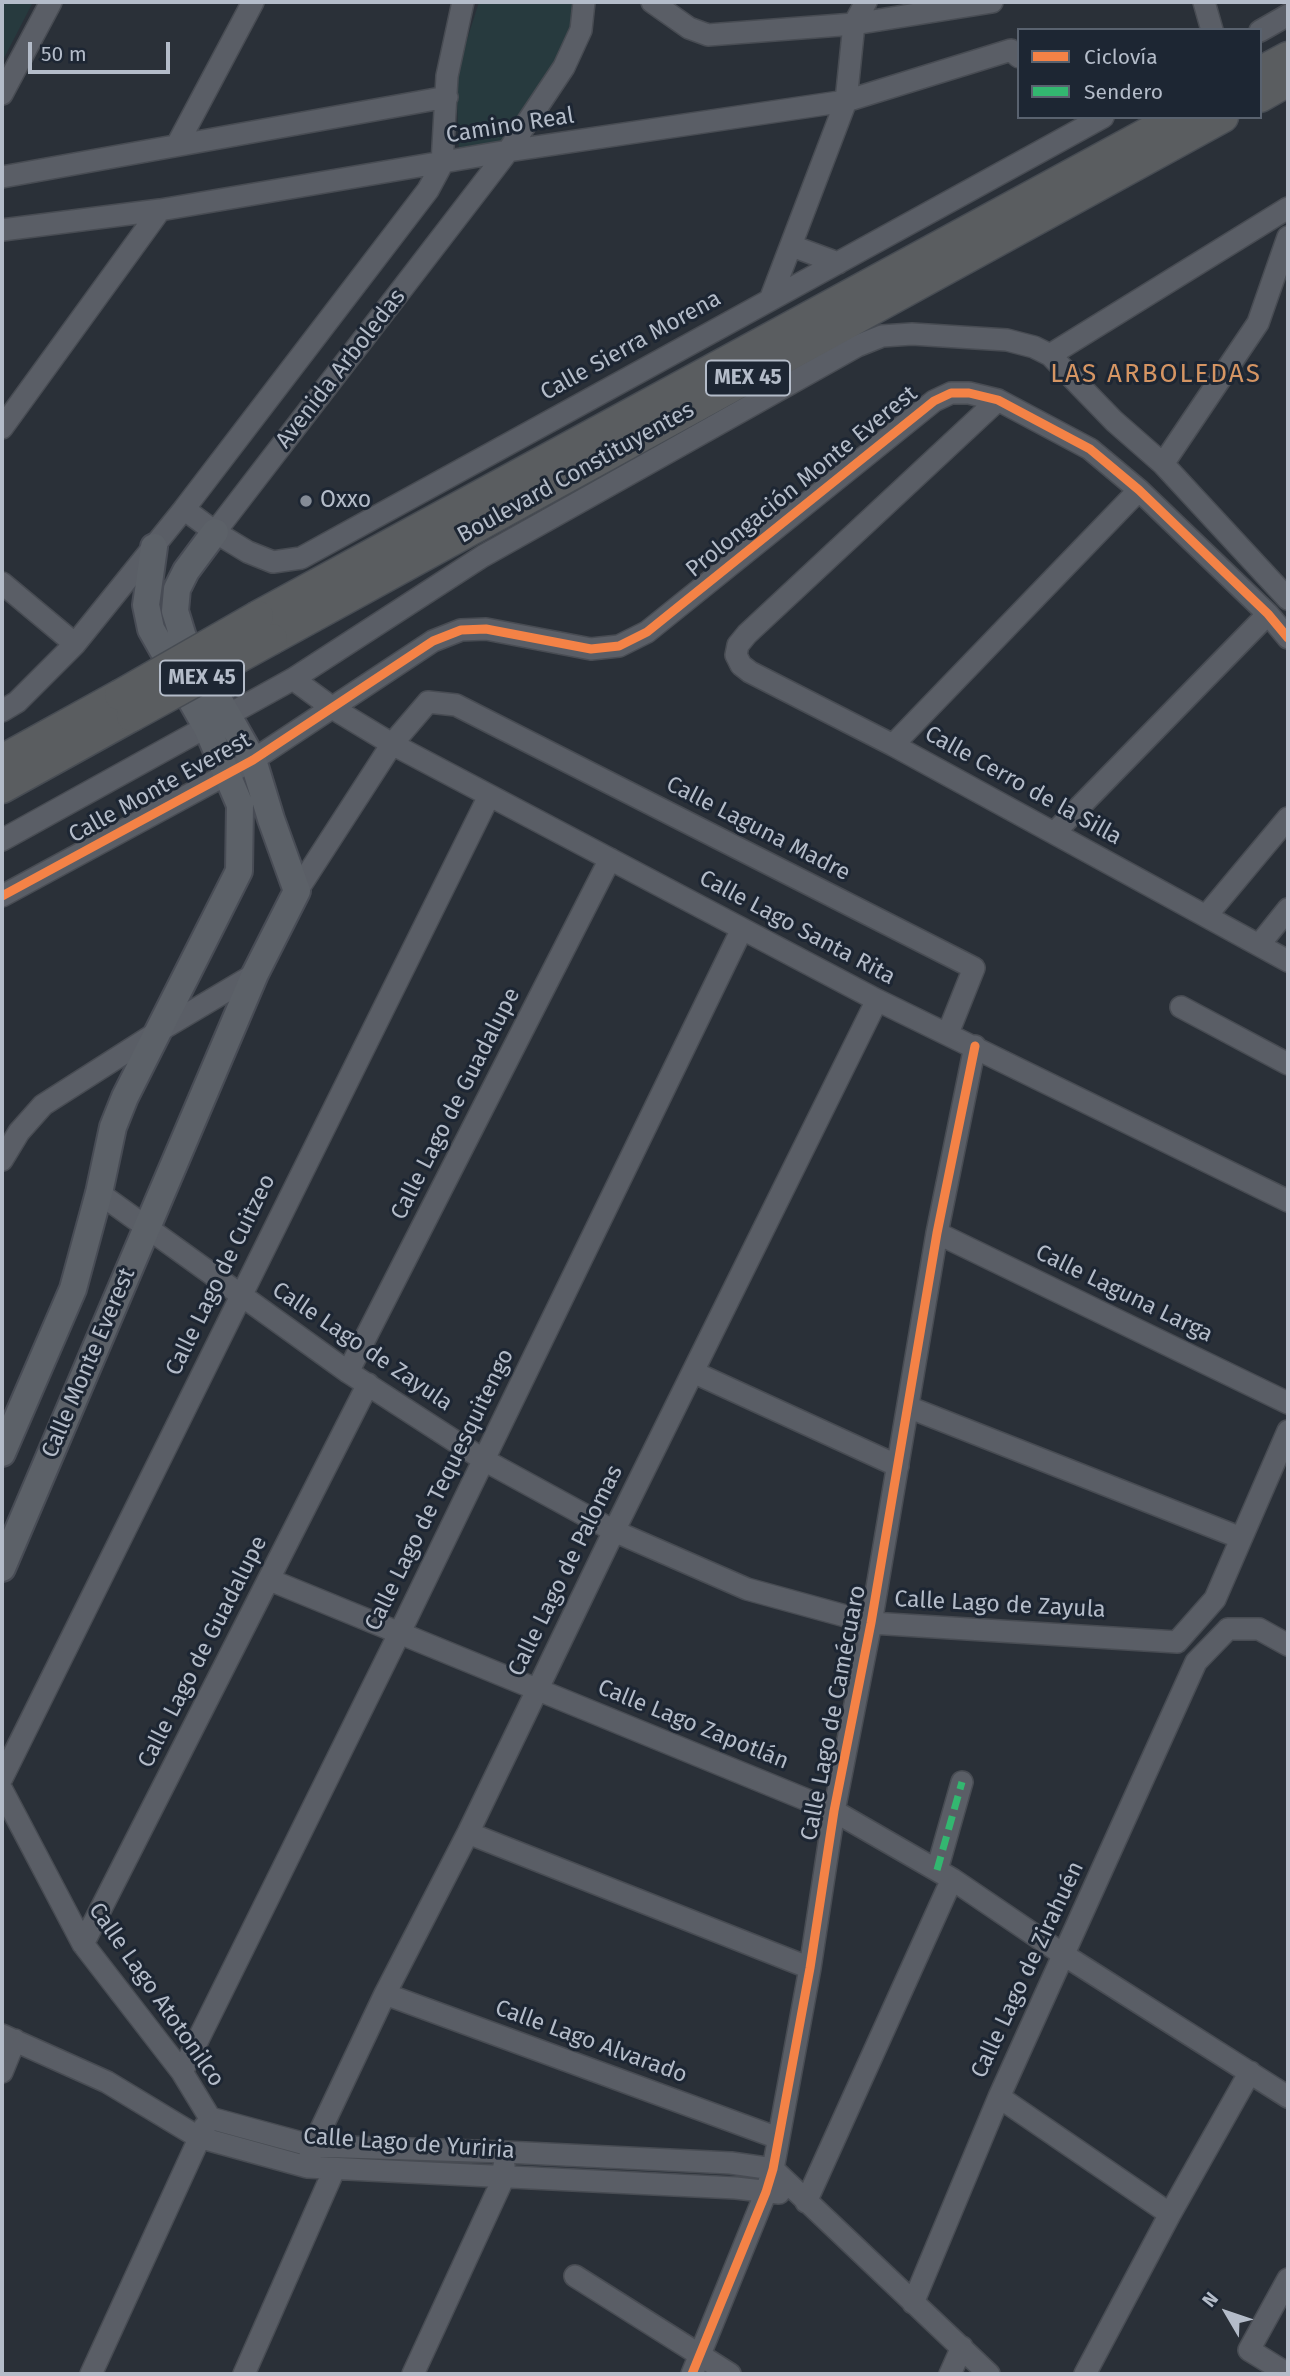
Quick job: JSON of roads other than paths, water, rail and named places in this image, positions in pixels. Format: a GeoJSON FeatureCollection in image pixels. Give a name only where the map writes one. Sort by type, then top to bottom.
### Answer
{"type":"FeatureCollection","features":[{"type":"Feature","properties":{"kind":"highway"},"geometry":{"type":"LineString","coordinates":[[1262,71],[1288,57]]}},
{"type":"Feature","properties":{"kind":"highway"},"geometry":{"type":"LineString","coordinates":[[1262,96],[1288,81]]}},
{"type":"Feature","properties":{"kind":"highway","name":"Boulevard Constituyentes"},"geometry":{"type":"LineString","coordinates":[[2,788],[126,705],[1173,119]]}},
{"type":"Feature","properties":{"kind":"highway","name":"Boulevard Constituyentes"},"geometry":{"type":"LineString","coordinates":[[265,628],[1219,119]]}},
{"type":"Feature","properties":{"kind":"highway","name":"Boulevard Constituyentes"},"geometry":{"type":"LineString","coordinates":[[2,760],[126,705]]}},
{"type":"Feature","properties":{"kind":"main road","name":"Avenida Arboledas"},"geometry":{"type":"LineString","coordinates":[[177,589],[186,571],[215,532]]}},
{"type":"Feature","properties":{"kind":"main road","name":"Calle Monte Everest"},"geometry":{"type":"LineString","coordinates":[[2,1568],[255,974],[297,891],[253,760],[217,722],[151,629],[146,605],[154,547]]}},
{"type":"Feature","properties":{"kind":"main road","name":"Calle Monte Everest"},"geometry":{"type":"LineString","coordinates":[[2,1453],[73,1289],[99,1193],[113,1127],[125,1097],[239,871],[240,805],[228,774],[217,722],[175,611],[177,589]]}},
{"type":"Feature","properties":{"kind":"street"},"geometry":{"type":"LineString","coordinates":[[2,94],[51,2]]}},
{"type":"Feature","properties":{"kind":"street"},"geometry":{"type":"LineString","coordinates":[[177,145],[253,2]]}},
{"type":"Feature","properties":{"kind":"street"},"geometry":{"type":"LineString","coordinates":[[442,164],[447,76],[463,2]]}},
{"type":"Feature","properties":{"kind":"street","name":"Avenida Arboledas"},"geometry":{"type":"LineString","coordinates":[[215,532],[508,151],[564,67],[581,30],[583,2]]}},
{"type":"Feature","properties":{"kind":"street"},"geometry":{"type":"LineString","coordinates":[[770,300],[846,101],[854,24],[866,2]]}},
{"type":"Feature","properties":{"kind":"street"},"geometry":{"type":"LineString","coordinates":[[655,3],[689,28],[708,35],[854,24],[992,2]]}},
{"type":"Feature","properties":{"kind":"street"},"geometry":{"type":"LineString","coordinates":[[1204,2],[1211,28]]}},
{"type":"Feature","properties":{"kind":"street"},"geometry":{"type":"LineString","coordinates":[[1262,30],[1288,15]]}},
{"type":"Feature","properties":{"kind":"street","name":"Camino Real"},"geometry":{"type":"LineString","coordinates":[[2,230],[160,210],[508,151],[846,101],[1011,50],[1017,55]]}},
{"type":"Feature","properties":{"kind":"street","name":"Camino Real"},"geometry":{"type":"LineString","coordinates":[[2,177],[447,97]]}},
{"type":"Feature","properties":{"kind":"street","name":"Calle Sierra Morena"},"geometry":{"type":"LineString","coordinates":[[184,509],[248,552],[273,562],[301,558],[1097,119]]}},
{"type":"Feature","properties":{"kind":"street","name":"Avenida Arboledas"},"geometry":{"type":"LineString","coordinates":[[2,711],[17,702],[75,644],[154,547],[428,190],[442,164]]}},
{"type":"Feature","properties":{"kind":"street"},"geometry":{"type":"LineString","coordinates":[[1050,355],[1288,208]]}},
{"type":"Feature","properties":{"kind":"street"},"geometry":{"type":"LineString","coordinates":[[2,428],[160,210]]}},
{"type":"Feature","properties":{"kind":"street"},"geometry":{"type":"LineString","coordinates":[[1164,464],[1258,323],[1288,237]]}},
{"type":"Feature","properties":{"kind":"street"},"geometry":{"type":"LineString","coordinates":[[792,246],[838,263]]}},
{"type":"Feature","properties":{"kind":"street"},"geometry":{"type":"LineString","coordinates":[[2,840],[293,679],[483,556],[856,346],[882,337],[912,334],[1007,340],[1034,347],[1050,355],[1114,421],[1164,464],[1286,591]]}},
{"type":"Feature","properties":{"kind":"street","name":"Prolongación Monte Everest"},"geometry":{"type":"LineString","coordinates":[[334,709],[433,641],[461,630],[486,629],[591,649],[619,646],[647,632],[934,401],[951,393],[969,393],[998,400],[1090,449],[1139,490],[1268,614],[1288,638]]}},
{"type":"Feature","properties":{"kind":"street","name":"Calle Cerro de la Silla"},"geometry":{"type":"LineString","coordinates":[[998,400],[747,634],[738,645],[736,655],[741,666],[893,745],[1288,961]]}},
{"type":"Feature","properties":{"kind":"street"},"geometry":{"type":"LineString","coordinates":[[1090,449],[1114,421]]}},
{"type":"Feature","properties":{"kind":"street"},"geometry":{"type":"LineString","coordinates":[[893,745],[1139,490]]}},
{"type":"Feature","properties":{"kind":"street"},"geometry":{"type":"LineString","coordinates":[[2,583],[75,644]]}},
{"type":"Feature","properties":{"kind":"street"},"geometry":{"type":"LineString","coordinates":[[1054,833],[1268,614]]}},
{"type":"Feature","properties":{"kind":"street","name":"Calle Lago Santa Rita"},"geometry":{"type":"LineString","coordinates":[[293,679],[334,709],[392,744],[877,1000],[1288,1200]]}},
{"type":"Feature","properties":{"kind":"street","name":"Calle Monte Everest"},"geometry":{"type":"LineString","coordinates":[[297,891],[392,744],[428,702],[456,705]]}},
{"type":"Feature","properties":{"kind":"street","name":"Calle Laguna Madre"},"geometry":{"type":"LineString","coordinates":[[456,705],[974,968],[948,1033]]}},
{"type":"Feature","properties":{"kind":"street","name":"Calle Monte Everest"},"geometry":{"type":"LineString","coordinates":[[2,896],[253,760],[334,709]]}},
{"type":"Feature","properties":{"kind":"street","name":"Calle Lago de Cuitzeo"},"geometry":{"type":"LineString","coordinates":[[2,1778],[489,796]]}},
{"type":"Feature","properties":{"kind":"street"},"geometry":{"type":"LineString","coordinates":[[1206,916],[1288,818]]}},
{"type":"Feature","properties":{"kind":"street","name":"Calle Lago de Guadalupe"},"geometry":{"type":"LineString","coordinates":[[348,1372],[610,859]]}},
{"type":"Feature","properties":{"kind":"street"},"geometry":{"type":"LineString","coordinates":[[1259,945],[1288,909]]}},
{"type":"Feature","properties":{"kind":"street","name":"Calle Lago de Tequesquitengo"},"geometry":{"type":"LineString","coordinates":[[183,2072],[743,929]]}},
{"type":"Feature","properties":{"kind":"street"},"geometry":{"type":"LineString","coordinates":[[2,1160],[19,1132],[43,1105],[255,974]]}},
{"type":"Feature","properties":{"kind":"street","name":"Calle Lago de Palomas"},"geometry":{"type":"LineString","coordinates":[[310,2157],[385,1994],[468,1833],[877,1000]]}},
{"type":"Feature","properties":{"kind":"street"},"geometry":{"type":"LineString","coordinates":[[1181,1007],[1288,1064]]}},
{"type":"Feature","properties":{"kind":"street","name":"Calle Lago de Camécuaro"},"geometry":{"type":"LineString","coordinates":[[696,2364],[773,2169],[810,1968],[834,1811],[872,1623],[937,1233],[975,1046]]}},
{"type":"Feature","properties":{"kind":"street","name":"Calle Lago de Zayula"},"geometry":{"type":"LineString","coordinates":[[99,1193],[348,1372],[484,1460],[614,1531],[747,1589],[872,1623],[1177,1642]]}},
{"type":"Feature","properties":{"kind":"street","name":"Calle Laguna Larga"},"geometry":{"type":"LineString","coordinates":[[937,1233],[1288,1403]]}},
{"type":"Feature","properties":{"kind":"street"},"geometry":{"type":"LineString","coordinates":[[693,1372],[898,1466]]}},
{"type":"Feature","properties":{"kind":"street","name":"Calle Lago de Guadalupe"},"geometry":{"type":"LineString","coordinates":[[83,1944],[368,1384]]}},
{"type":"Feature","properties":{"kind":"street"},"geometry":{"type":"LineString","coordinates":[[908,1408],[1241,1538]]}},
{"type":"Feature","properties":{"kind":"street"},"geometry":{"type":"LineString","coordinates":[[1196,1662],[1177,1642],[1215,1599],[1288,1431]]}},
{"type":"Feature","properties":{"kind":"street","name":"Calle Lago Zapotlán"},"geometry":{"type":"LineString","coordinates":[[270,1580],[834,1811],[944,1875],[1064,1955],[1288,2097]]}},
{"type":"Feature","properties":{"kind":"street"},"geometry":{"type":"LineString","coordinates":[[1215,1599],[1228,1629],[1259,1629],[1288,1645]]}},
{"type":"Feature","properties":{"kind":"street","name":"Calle Lago de Zirahuén"},"geometry":{"type":"LineString","coordinates":[[913,2302],[999,2097],[1196,1662],[1228,1629]]}},
{"type":"Feature","properties":{"kind":"street"},"geometry":{"type":"LineString","coordinates":[[802,2199],[944,1875],[962,1782]]}},
{"type":"Feature","properties":{"kind":"street","name":"Calle Lago Atotonilco"},"geometry":{"type":"LineString","coordinates":[[2,1790],[83,1944],[183,2072],[210,2118]]}},
{"type":"Feature","properties":{"kind":"street"},"geometry":{"type":"LineString","coordinates":[[468,1833],[810,1968]]}},
{"type":"Feature","properties":{"kind":"street","name":"Calle Lago Alvarado"},"geometry":{"type":"LineString","coordinates":[[385,1994],[778,2138]]}},
{"type":"Feature","properties":{"kind":"street"},"geometry":{"type":"LineString","coordinates":[[2,2072],[8,2038]]}},
{"type":"Feature","properties":{"kind":"street","name":"Calle Lago de Yuriria"},"geometry":{"type":"LineString","coordinates":[[8,2038],[107,2082],[198,2137],[310,2157],[505,2152],[731,2163],[773,2169]]}},
{"type":"Feature","properties":{"kind":"street"},"geometry":{"type":"LineString","coordinates":[[1085,2374],[1170,2214],[1250,2073]]}},
{"type":"Feature","properties":{"kind":"street"},"geometry":{"type":"LineString","coordinates":[[999,2097],[1170,2214]]}},
{"type":"Feature","properties":{"kind":"street"},"geometry":{"type":"LineString","coordinates":[[91,2374],[198,2137],[210,2118]]}},
{"type":"Feature","properties":{"kind":"street","name":"Calle Lago de Yuriria"},"geometry":{"type":"LineString","coordinates":[[210,2118],[310,2157],[334,2170],[736,2188],[802,2199]]}},
{"type":"Feature","properties":{"kind":"street"},"geometry":{"type":"LineString","coordinates":[[413,2374],[504,2177],[505,2152]]}},
{"type":"Feature","properties":{"kind":"street"},"geometry":{"type":"LineString","coordinates":[[773,2169],[989,2374]]}},
{"type":"Feature","properties":{"kind":"street"},"geometry":{"type":"LineString","coordinates":[[244,2374],[334,2170]]}},
{"type":"Feature","properties":{"kind":"street"},"geometry":{"type":"LineString","coordinates":[[575,2276],[696,2364],[730,2374]]}},
{"type":"Feature","properties":{"kind":"street"},"geometry":{"type":"LineString","coordinates":[[1288,2279],[1249,2350],[1288,2374]]}},
{"type":"Feature","properties":{"kind":"street"},"geometry":{"type":"LineString","coordinates":[[950,2374],[962,2347]]}},
{"type":"Feature","properties":{"kind":"place","name":"Oxxo"},"geometry":{"type":"Point","coordinates":[306,501]}},
{"type":"Feature","properties":{"kind":"district","name":"LAS ARBOLEDAS"},"geometry":{"type":"Point","coordinates":[1156,375]}}]}
